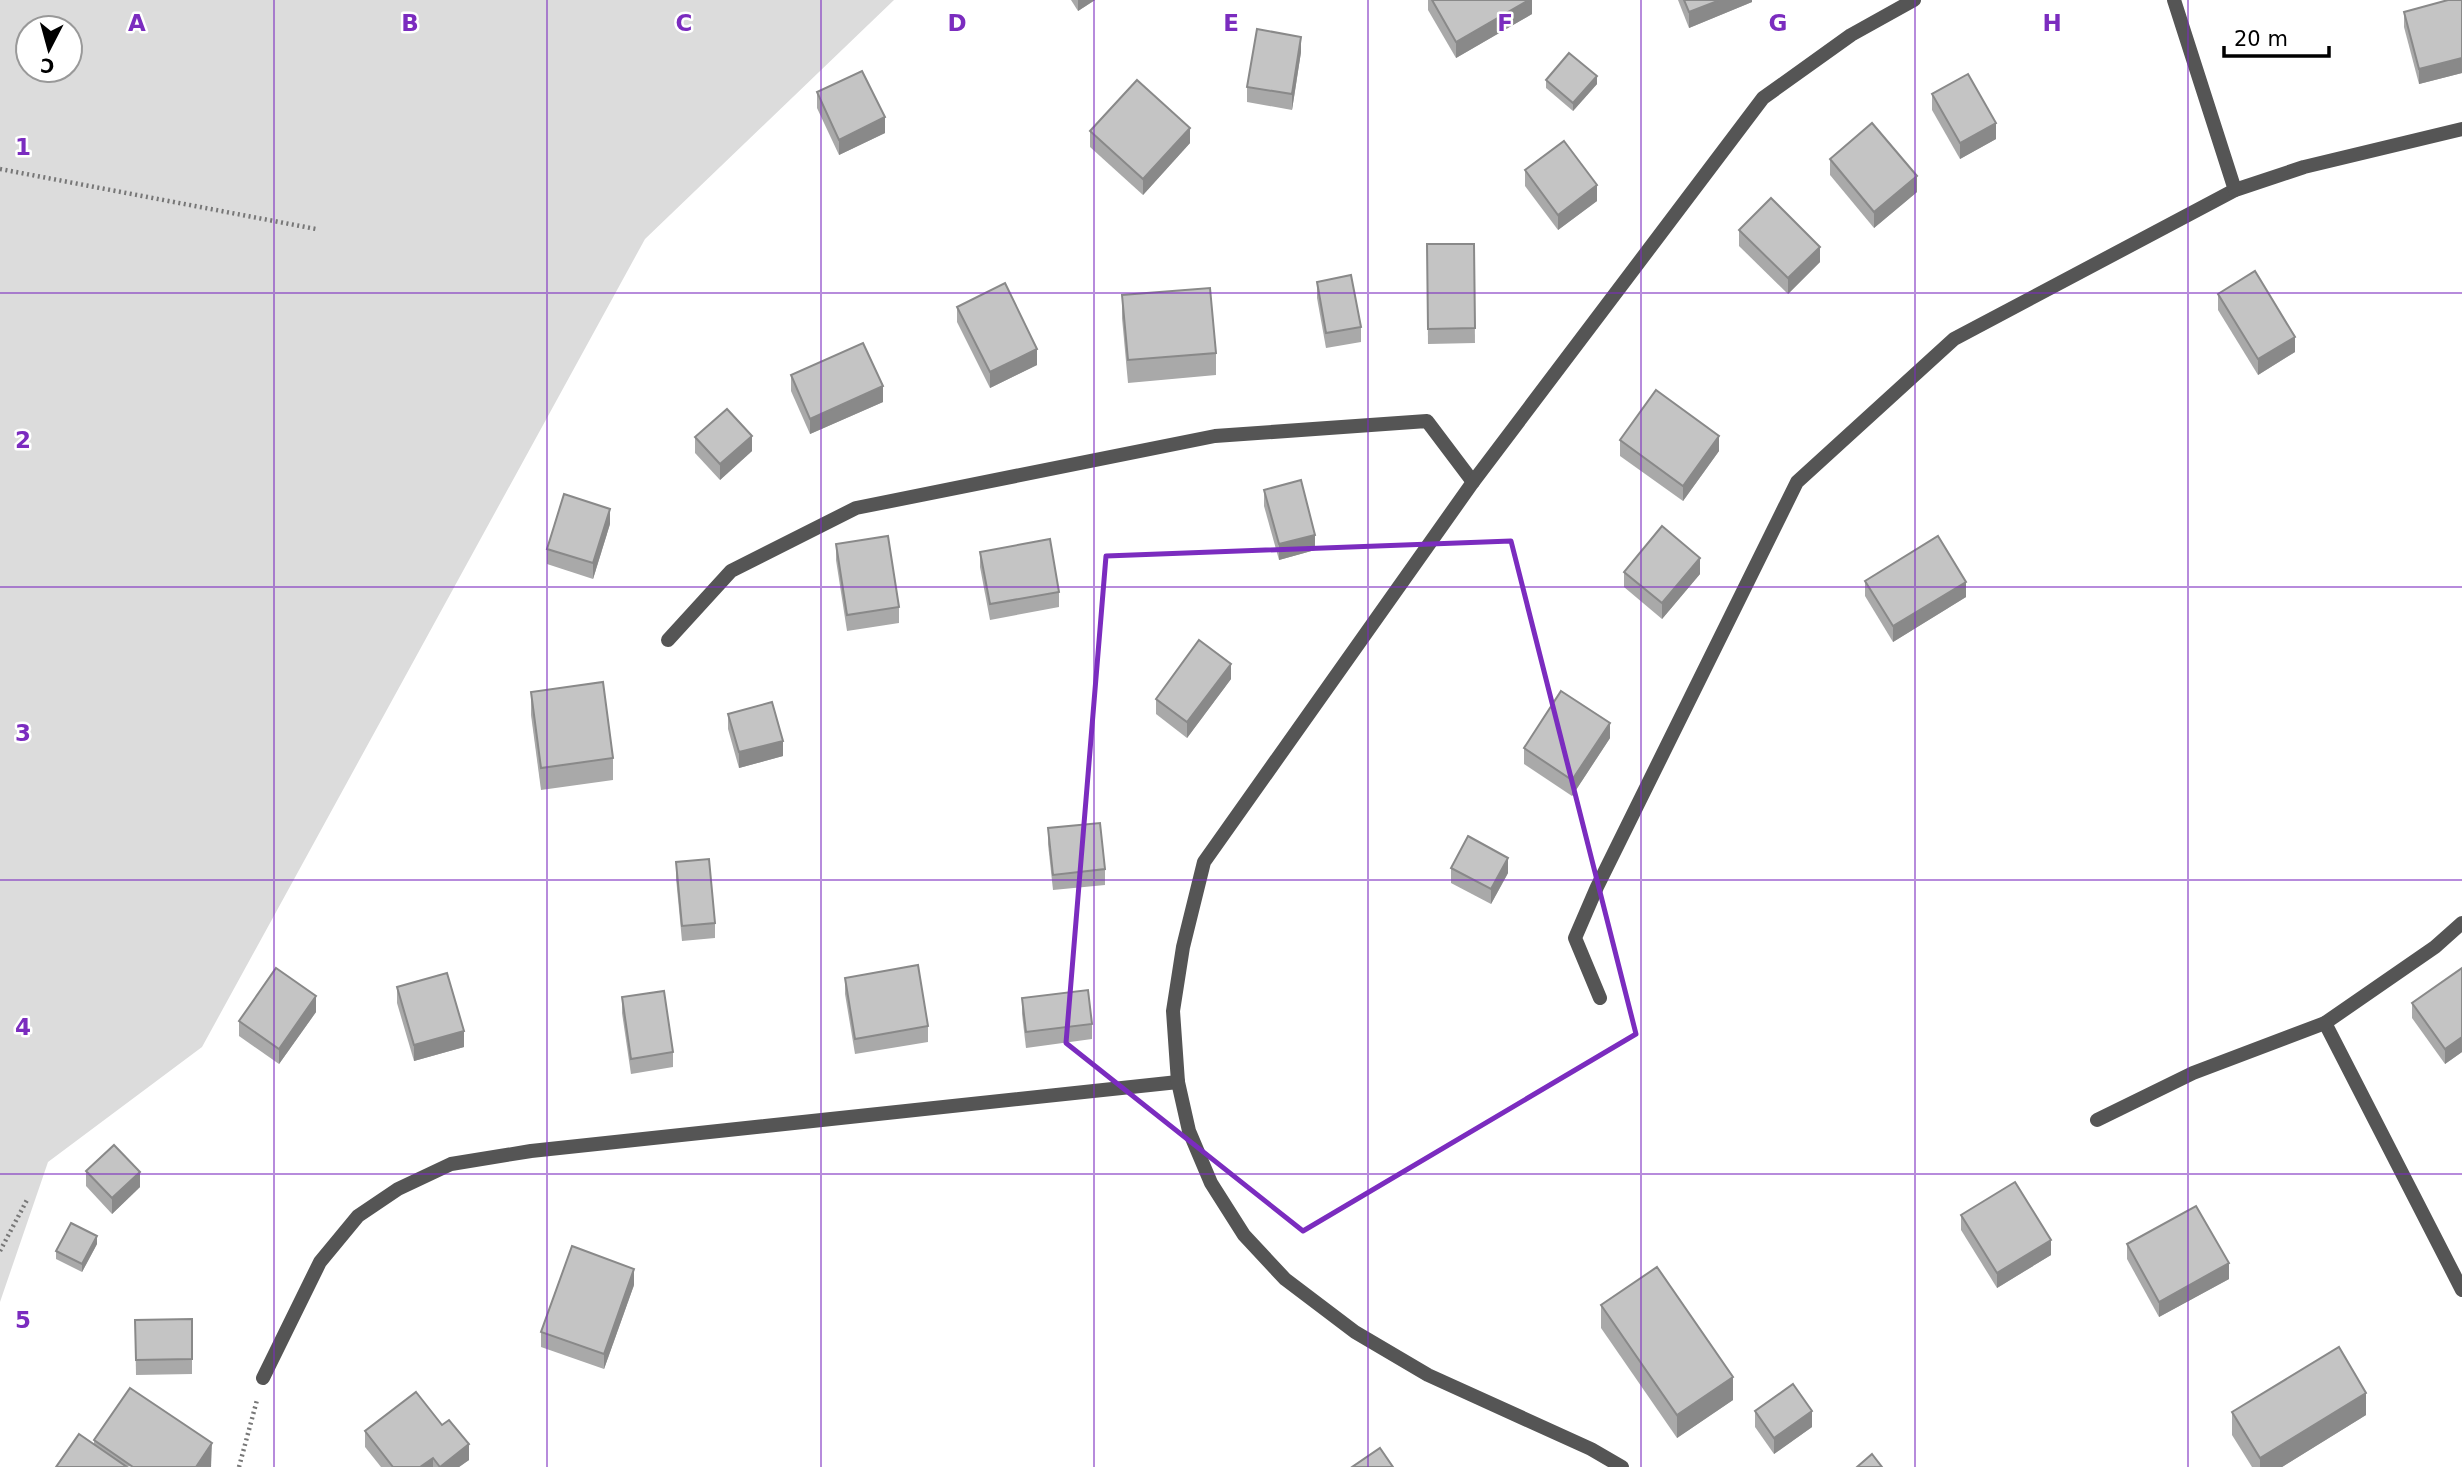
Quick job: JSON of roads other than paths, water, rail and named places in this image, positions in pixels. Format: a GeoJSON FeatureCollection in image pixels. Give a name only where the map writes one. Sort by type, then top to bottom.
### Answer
{"type":"FeatureCollection","features":[{"type":"Feature","properties":{"kind":"street"},"geometry":{"type":"LineString","coordinates":[[1622,1467],[1591,1449],[1427,1375],[1355,1332],[1285,1279],[1244,1235],[1211,1183],[1189,1131],[1178,1082],[1173,1010],[1183,947],[1204,862],[1473,482],[1763,98],[1851,35],[1914,0]]}},
{"type":"Feature","properties":{"kind":"street"},"geometry":{"type":"LineString","coordinates":[[2174,0],[2235,190]]}},
{"type":"Feature","properties":{"kind":"street"},"geometry":{"type":"LineString","coordinates":[[1600,998],[1575,938],[1597,887],[1797,482],[1954,339],[2235,190],[2304,167],[2462,129]]}},
{"type":"Feature","properties":{"kind":"street"},"geometry":{"type":"LineString","coordinates":[[668,640],[731,571],[856,508],[1215,436],[1427,421],[1473,482]]}},
{"type":"Feature","properties":{"kind":"street"},"geometry":{"type":"LineString","coordinates":[[2097,1120],[2193,1073],[2325,1023],[2435,947],[2462,923]]}},
{"type":"Feature","properties":{"kind":"street"},"geometry":{"type":"LineString","coordinates":[[2325,1023],[2462,1290]]}},
{"type":"Feature","properties":{"kind":"street"},"geometry":{"type":"LineString","coordinates":[[263,1378],[320,1262],[358,1216],[398,1189],[451,1164],[531,1151],[1178,1082]]}}]}
